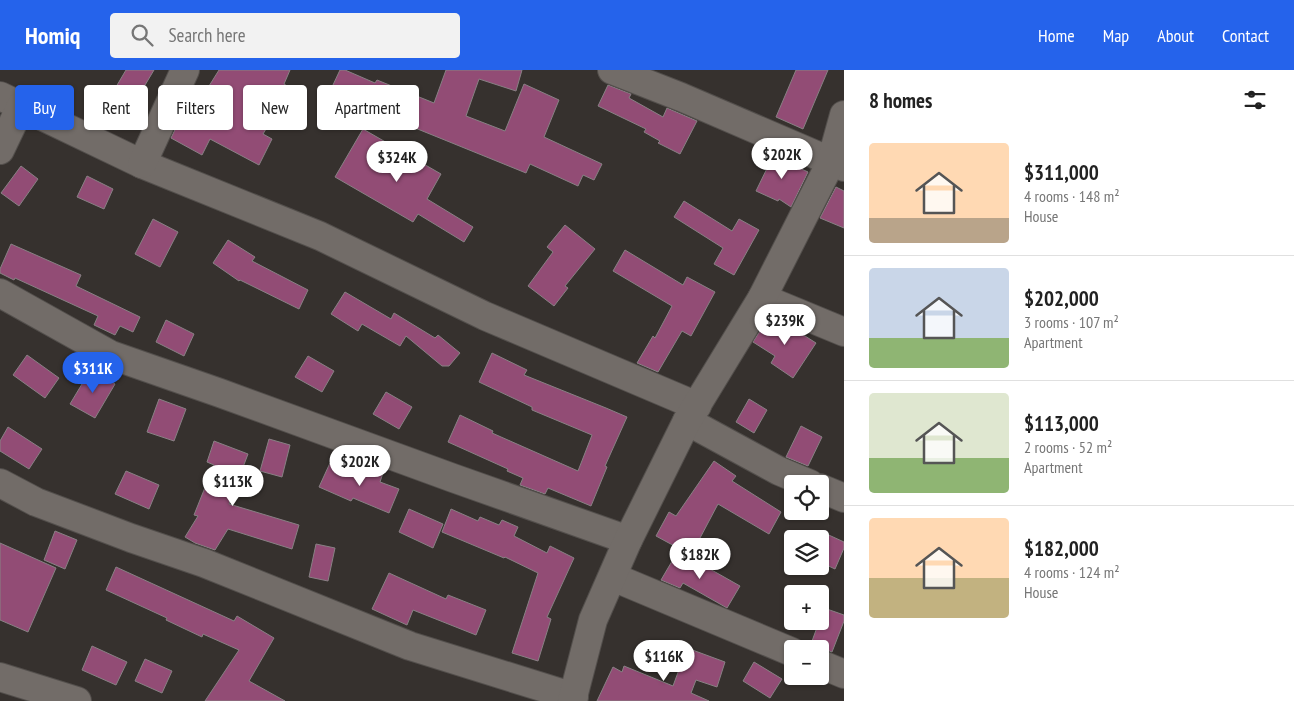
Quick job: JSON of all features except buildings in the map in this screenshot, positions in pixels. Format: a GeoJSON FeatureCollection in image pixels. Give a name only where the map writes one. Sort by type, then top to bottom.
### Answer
{"type":"FeatureCollection","features":[{"type":"Feature","properties":{"kind":"street"},"geometry":{"type":"LineString","coordinates":[[142,164],[185,70]]}},
{"type":"Feature","properties":{"kind":"street"},"geometry":{"type":"LineString","coordinates":[[612,70],[681,97],[838,164]]}},
{"type":"Feature","properties":{"kind":"street"},"geometry":{"type":"LineString","coordinates":[[0,150],[11,101],[142,164],[320,236],[692,413],[778,471],[788,475]]}},
{"type":"Feature","properties":{"kind":"street"},"geometry":{"type":"LineString","coordinates":[[0,483],[36,502],[204,563],[410,646],[573,699],[594,620],[628,540],[692,413],[762,298],[838,164],[844,115]]}},
{"type":"Feature","properties":{"kind":"street"},"geometry":{"type":"LineString","coordinates":[[0,292],[111,355],[220,392],[628,540]]}},
{"type":"Feature","properties":{"kind":"street"},"geometry":{"type":"LineString","coordinates":[[762,298],[844,332]]}},
{"type":"Feature","properties":{"kind":"street"},"geometry":{"type":"LineString","coordinates":[[829,492],[844,498]]}},
{"type":"Feature","properties":{"kind":"street"},"geometry":{"type":"LineString","coordinates":[[613,577],[784,649]]}},
{"type":"Feature","properties":{"kind":"street"},"geometry":{"type":"LineString","coordinates":[[829,668],[844,674]]}},
{"type":"Feature","properties":{"kind":"street"},"geometry":{"type":"LineString","coordinates":[[0,677],[77,701]]}}]}
